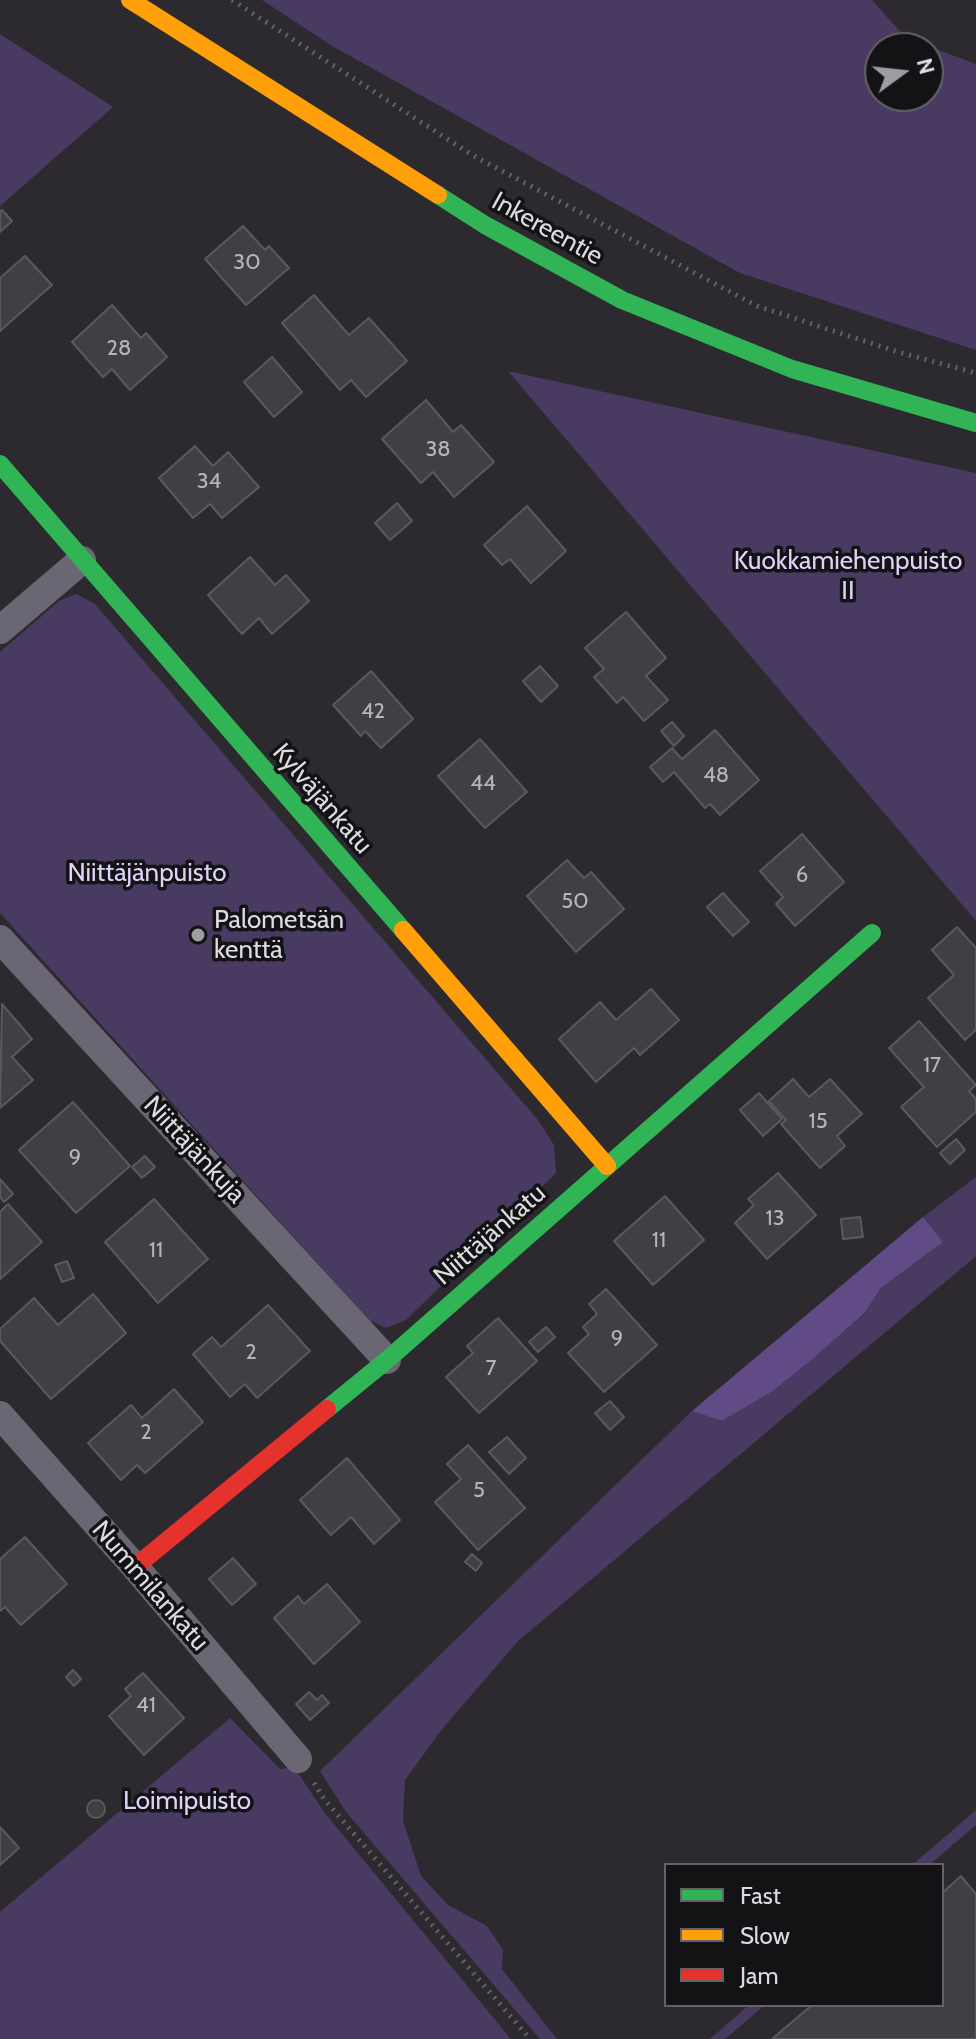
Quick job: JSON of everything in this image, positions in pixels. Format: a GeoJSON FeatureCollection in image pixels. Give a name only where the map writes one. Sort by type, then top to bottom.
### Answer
{"type":"FeatureCollection","features":[{"type":"Feature","properties":{"kind":"street","name":"Inkereentie"},"geometry":{"type":"LineString","coordinates":[[130,0],[485,225],[622,300],[792,369],[976,423]]}},
{"type":"Feature","properties":{"kind":"street","name":"Kylväjänkatu"},"geometry":{"type":"LineString","coordinates":[[0,464],[607,1166]]}},
{"type":"Feature","properties":{"kind":"street"},"geometry":{"type":"LineString","coordinates":[[0,630],[82,560]]}},
{"type":"Feature","properties":{"kind":"street","name":"Niittäjänkatu"},"geometry":{"type":"LineString","coordinates":[[135,1567],[387,1360],[872,933]]}},
{"type":"Feature","properties":{"kind":"street","name":"Niittäjänkuja"},"geometry":{"type":"LineString","coordinates":[[0,939],[387,1360]]}},
{"type":"Feature","properties":{"kind":"street","name":"Nummilankatu"},"geometry":{"type":"LineString","coordinates":[[0,1415],[135,1567],[298,1759]]}},
{"type":"Feature","properties":{"kind":"path"},"geometry":{"type":"LineString","coordinates":[[232,0],[472,155],[757,306],[898,352],[976,373]]}},
{"type":"Feature","properties":{"kind":"path"},"geometry":{"type":"LineString","coordinates":[[298,1759],[324,1799],[530,2039]]}},
{"type":"Feature","properties":{"kind":"green space"},"geometry":{"type":"Polygon","coordinates":[[[262,0],[872,0],[901,32],[864,32],[864,112],[944,112],[944,52],[976,64],[976,350],[740,273],[332,46],[262,0]]]}},
{"type":"Feature","properties":{"kind":"green space"},"geometry":{"type":"Polygon","coordinates":[[[0,34],[113,107],[0,206],[0,34]]]}},
{"type":"Feature","properties":{"kind":"green space","name":"Kuokkamiehenpuisto II"},"geometry":{"type":"Polygon","coordinates":[[[508,371],[976,473],[976,921],[508,371]]]}},
{"type":"Feature","properties":{"kind":"green space","name":"Niittäjänpuisto"},"geometry":{"type":"Polygon","coordinates":[[[76,594],[95,604],[538,1120],[554,1145],[556,1173],[406,1320],[386,1328],[369,1320],[0,913],[0,652],[59,601],[76,594]]]}},
{"type":"Feature","properties":{"kind":"green space"},"geometry":{"type":"Polygon","coordinates":[[[976,1177],[976,1256],[518,1641],[443,1728],[405,1780],[403,1821],[421,1876],[448,1905],[487,1926],[503,1950],[502,1969],[557,2039],[540,2039],[346,1812],[320,1771],[692,1411],[722,1421],[773,1391],[865,1314],[881,1288],[943,1242],[923,1217],[976,1177]]]}},
{"type":"Feature","properties":{"kind":"green space","name":"Loimipuisto"},"geometry":{"type":"Polygon","coordinates":[[[230,1718],[280,1769],[294,1767],[324,1812],[511,2039],[0,2039],[0,1912],[230,1718]]]}},
{"type":"Feature","properties":{"kind":"green space"},"geometry":{"type":"Polygon","coordinates":[[[976,1810],[976,1825],[931,1863],[914,1863],[976,1810]]]}},
{"type":"Feature","properties":{"kind":"green space"},"geometry":{"type":"Polygon","coordinates":[[[747,2007],[763,2007],[725,2039],[710,2039],[747,2007]]]}},
{"type":"Feature","properties":{"kind":"shaded area"},"geometry":{"type":"Polygon","coordinates":[[[923,1217],[943,1242],[881,1288],[865,1313],[810,1361],[773,1391],[722,1421],[692,1411],[923,1217]]]}},
{"type":"Feature","properties":{"kind":"building"},"geometry":{"type":"Polygon","coordinates":[[[0,211],[12,221],[0,232],[0,211]]]}},
{"type":"Feature","properties":{"kind":"building"},"geometry":{"type":"Polygon","coordinates":[[[243,226],[265,250],[269,246],[289,268],[246,305],[205,259],[243,226]]]}},
{"type":"Feature","properties":{"kind":"building"},"geometry":{"type":"Polygon","coordinates":[[[25,256],[52,285],[0,331],[0,278],[25,256]]]}},
{"type":"Feature","properties":{"kind":"building"},"geometry":{"type":"Polygon","coordinates":[[[314,295],[349,335],[369,318],[407,361],[366,397],[351,380],[340,390],[282,323],[314,295]]]}},
{"type":"Feature","properties":{"kind":"building"},"geometry":{"type":"Polygon","coordinates":[[[112,305],[141,338],[146,333],[167,357],[130,390],[112,369],[103,377],[72,342],[112,305]]]}},
{"type":"Feature","properties":{"kind":"building"},"geometry":{"type":"Polygon","coordinates":[[[272,357],[302,392],[274,417],[244,382],[272,357]]]}},
{"type":"Feature","properties":{"kind":"building"},"geometry":{"type":"Polygon","coordinates":[[[426,400],[453,432],[461,425],[494,462],[454,497],[433,472],[421,483],[382,439],[426,400]]]}},
{"type":"Feature","properties":{"kind":"building"},"geometry":{"type":"Polygon","coordinates":[[[195,446],[213,466],[228,452],[259,487],[222,518],[210,504],[193,518],[159,478],[195,446]]]}},
{"type":"Feature","properties":{"kind":"building"},"geometry":{"type":"Polygon","coordinates":[[[397,503],[412,521],[390,540],[375,523],[397,503]]]}},
{"type":"Feature","properties":{"kind":"building"},"geometry":{"type":"Polygon","coordinates":[[[527,506],[566,551],[531,583],[510,559],[502,565],[484,545],[527,506]]]}},
{"type":"Feature","properties":{"kind":"building"},"geometry":{"type":"Polygon","coordinates":[[[250,557],[275,585],[286,575],[309,601],[272,634],[259,618],[242,634],[208,595],[250,557]]]}},
{"type":"Feature","properties":{"kind":"building"},"geometry":{"type":"Polygon","coordinates":[[[626,612],[666,658],[646,676],[668,700],[644,721],[623,697],[617,703],[594,677],[604,669],[585,648],[626,612]]]}},
{"type":"Feature","properties":{"kind":"building"},"geometry":{"type":"Polygon","coordinates":[[[540,666],[558,686],[541,702],[523,681],[540,666]]]}},
{"type":"Feature","properties":{"kind":"building"},"geometry":{"type":"Polygon","coordinates":[[[371,671],[413,719],[381,748],[365,731],[361,736],[333,705],[371,671]]]}},
{"type":"Feature","properties":{"kind":"building"},"geometry":{"type":"Polygon","coordinates":[[[672,722],[684,736],[674,746],[661,731],[672,722]]]}},
{"type":"Feature","properties":{"kind":"building"},"geometry":{"type":"Polygon","coordinates":[[[715,730],[759,780],[720,815],[710,804],[705,808],[674,772],[663,782],[650,767],[672,748],[682,759],[715,730]]]}},
{"type":"Feature","properties":{"kind":"building"},"geometry":{"type":"Polygon","coordinates":[[[480,739],[527,792],[485,828],[438,776],[480,739]]]}},
{"type":"Feature","properties":{"kind":"building"},"geometry":{"type":"Polygon","coordinates":[[[802,834],[844,882],[795,926],[776,904],[783,897],[760,871],[802,834]]]}},
{"type":"Feature","properties":{"kind":"building"},"geometry":{"type":"Polygon","coordinates":[[[567,860],[584,878],[591,872],[624,909],[576,952],[527,896],[567,860]]]}},
{"type":"Feature","properties":{"kind":"building"},"geometry":{"type":"Polygon","coordinates":[[[723,893],[749,922],[733,936],[707,907],[723,893]]]}},
{"type":"Feature","properties":{"kind":"building"},"geometry":{"type":"Polygon","coordinates":[[[957,927],[976,948],[976,1030],[965,1040],[928,998],[954,975],[932,950],[957,927]]]}},
{"type":"Feature","properties":{"kind":"building"},"geometry":{"type":"Polygon","coordinates":[[[651,989],[679,1020],[640,1055],[634,1048],[596,1082],[559,1039],[600,1002],[616,1020],[651,989]]]}},
{"type":"Feature","properties":{"kind":"building"},"geometry":{"type":"Polygon","coordinates":[[[2,1004],[32,1039],[12,1057],[33,1080],[0,1108],[2,1004]]]}},
{"type":"Feature","properties":{"kind":"building"},"geometry":{"type":"Polygon","coordinates":[[[919,1021],[976,1085],[969,1091],[976,1099],[976,1112],[937,1147],[901,1107],[924,1087],[889,1048],[919,1021]]]}},
{"type":"Feature","properties":{"kind":"building"},"geometry":{"type":"Polygon","coordinates":[[[793,1079],[809,1097],[830,1079],[862,1114],[837,1136],[845,1146],[820,1168],[781,1124],[786,1120],[769,1101],[793,1079]]]}},
{"type":"Feature","properties":{"kind":"building"},"geometry":{"type":"Polygon","coordinates":[[[759,1093],[782,1119],[763,1136],[740,1110],[759,1093]]]}},
{"type":"Feature","properties":{"kind":"building"},"geometry":{"type":"Polygon","coordinates":[[[73,1102],[130,1166],[76,1213],[19,1150],[73,1102]]]}},
{"type":"Feature","properties":{"kind":"building"},"geometry":{"type":"Polygon","coordinates":[[[956,1139],[965,1150],[950,1164],[940,1153],[956,1139]]]}},
{"type":"Feature","properties":{"kind":"building"},"geometry":{"type":"Polygon","coordinates":[[[145,1156],[155,1167],[142,1178],[132,1167],[145,1156]]]}},
{"type":"Feature","properties":{"kind":"building"},"geometry":{"type":"Polygon","coordinates":[[[778,1173],[816,1215],[767,1259],[735,1223],[754,1205],[748,1199],[778,1173]]]}},
{"type":"Feature","properties":{"kind":"building"},"geometry":{"type":"Polygon","coordinates":[[[0,1179],[13,1194],[4,1202],[0,1197],[0,1179]]]}},
{"type":"Feature","properties":{"kind":"building"},"geometry":{"type":"Polygon","coordinates":[[[665,1196],[704,1240],[653,1285],[614,1241],[665,1196]]]}},
{"type":"Feature","properties":{"kind":"building"},"geometry":{"type":"Polygon","coordinates":[[[154,1199],[208,1259],[158,1303],[105,1242],[154,1199]]]}},
{"type":"Feature","properties":{"kind":"building"},"geometry":{"type":"Polygon","coordinates":[[[8,1204],[42,1242],[0,1279],[0,1212],[8,1204]]]}},
{"type":"Feature","properties":{"kind":"building"},"geometry":{"type":"Polygon","coordinates":[[[860,1217],[863,1237],[843,1239],[841,1219],[860,1217]]]}},
{"type":"Feature","properties":{"kind":"building"},"geometry":{"type":"Polygon","coordinates":[[[67,1261],[74,1278],[62,1282],[55,1265],[67,1261]]]}},
{"type":"Feature","properties":{"kind":"building"},"geometry":{"type":"Polygon","coordinates":[[[606,1289],[657,1345],[604,1392],[568,1353],[589,1334],[583,1327],[597,1314],[589,1304],[606,1289]]]}},
{"type":"Feature","properties":{"kind":"building"},"geometry":{"type":"Polygon","coordinates":[[[93,1294],[126,1333],[51,1399],[0,1341],[0,1329],[34,1298],[58,1325],[93,1294]]]}},
{"type":"Feature","properties":{"kind":"building"},"geometry":{"type":"Polygon","coordinates":[[[268,1305],[310,1351],[257,1398],[245,1384],[230,1397],[193,1354],[212,1337],[221,1347],[268,1305]]]}},
{"type":"Feature","properties":{"kind":"building"},"geometry":{"type":"Polygon","coordinates":[[[498,1318],[537,1361],[479,1413],[446,1377],[473,1353],[467,1346],[498,1318]]]}},
{"type":"Feature","properties":{"kind":"building"},"geometry":{"type":"Polygon","coordinates":[[[546,1327],[555,1337],[538,1352],[529,1342],[546,1327]]]}},
{"type":"Feature","properties":{"kind":"building"},"geometry":{"type":"Polygon","coordinates":[[[174,1389],[203,1422],[145,1473],[137,1465],[121,1480],[88,1443],[131,1405],[142,1418],[174,1389]]]}},
{"type":"Feature","properties":{"kind":"building"},"geometry":{"type":"Polygon","coordinates":[[[610,1401],[624,1417],[610,1430],[595,1413],[610,1401]]]}},
{"type":"Feature","properties":{"kind":"building"},"geometry":{"type":"Polygon","coordinates":[[[507,1437],[526,1458],[509,1474],[489,1452],[507,1437]]]}},
{"type":"Feature","properties":{"kind":"building"},"geometry":{"type":"Polygon","coordinates":[[[468,1445],[525,1508],[478,1550],[435,1502],[461,1479],[447,1464],[468,1445]]]}},
{"type":"Feature","properties":{"kind":"building"},"geometry":{"type":"Polygon","coordinates":[[[347,1458],[400,1520],[374,1544],[351,1517],[331,1535],[300,1500],[347,1458]]]}},
{"type":"Feature","properties":{"kind":"building"},"geometry":{"type":"Polygon","coordinates":[[[25,1537],[67,1584],[21,1625],[5,1607],[0,1611],[0,1559],[25,1537]]]}},
{"type":"Feature","properties":{"kind":"building"},"geometry":{"type":"Polygon","coordinates":[[[472,1554],[482,1563],[476,1571],[465,1562],[472,1554]]]}},
{"type":"Feature","properties":{"kind":"building"},"geometry":{"type":"Polygon","coordinates":[[[233,1558],[256,1584],[232,1605],[209,1579],[233,1558]]]}},
{"type":"Feature","properties":{"kind":"building"},"geometry":{"type":"Polygon","coordinates":[[[327,1584],[360,1622],[314,1664],[274,1618],[298,1596],[304,1604],[327,1584]]]}},
{"type":"Feature","properties":{"kind":"building"},"geometry":{"type":"Polygon","coordinates":[[[73,1670],[81,1679],[74,1686],[66,1677],[73,1670]]]}},
{"type":"Feature","properties":{"kind":"building"},"geometry":{"type":"Polygon","coordinates":[[[143,1673],[184,1718],[144,1755],[109,1716],[131,1696],[125,1689],[143,1673]]]}},
{"type":"Feature","properties":{"kind":"building"},"geometry":{"type":"Polygon","coordinates":[[[309,1692],[317,1700],[322,1695],[329,1703],[310,1720],[296,1704],[309,1692]]]}},
{"type":"Feature","properties":{"kind":"building"},"geometry":{"type":"Polygon","coordinates":[[[96,1800],[105,1809],[96,1818],[87,1809],[96,1800]]]}},
{"type":"Feature","properties":{"kind":"building"},"geometry":{"type":"Polygon","coordinates":[[[0,1827],[19,1848],[0,1865],[0,1827]]]}},
{"type":"Feature","properties":{"kind":"building"},"geometry":{"type":"Polygon","coordinates":[[[961,1876],[976,1894],[976,2039],[772,2039],[810,2007],[944,2007],[944,1891],[961,1876]]]}},
{"type":"Feature","properties":{"kind":"traffic: fast"},"geometry":{"type":"LineString","coordinates":[[438,195],[485,225],[622,300],[792,369],[976,423]]}},
{"type":"Feature","properties":{"kind":"traffic: fast"},"geometry":{"type":"LineString","coordinates":[[0,464],[403,930]]}},
{"type":"Feature","properties":{"kind":"traffic: fast"},"geometry":{"type":"LineString","coordinates":[[327,1409],[387,1360],[872,933]]}},
{"type":"Feature","properties":{"kind":"traffic: slow"},"geometry":{"type":"LineString","coordinates":[[130,0],[438,195]]}},
{"type":"Feature","properties":{"kind":"traffic: slow"},"geometry":{"type":"LineString","coordinates":[[403,930],[607,1166]]}},
{"type":"Feature","properties":{"kind":"traffic: jam"},"geometry":{"type":"LineString","coordinates":[[135,1567],[327,1409]]}},
{"type":"Feature","properties":{"kind":"place","name":"Palometsän kenttä"},"geometry":{"type":"Point","coordinates":[198,935]}}]}
